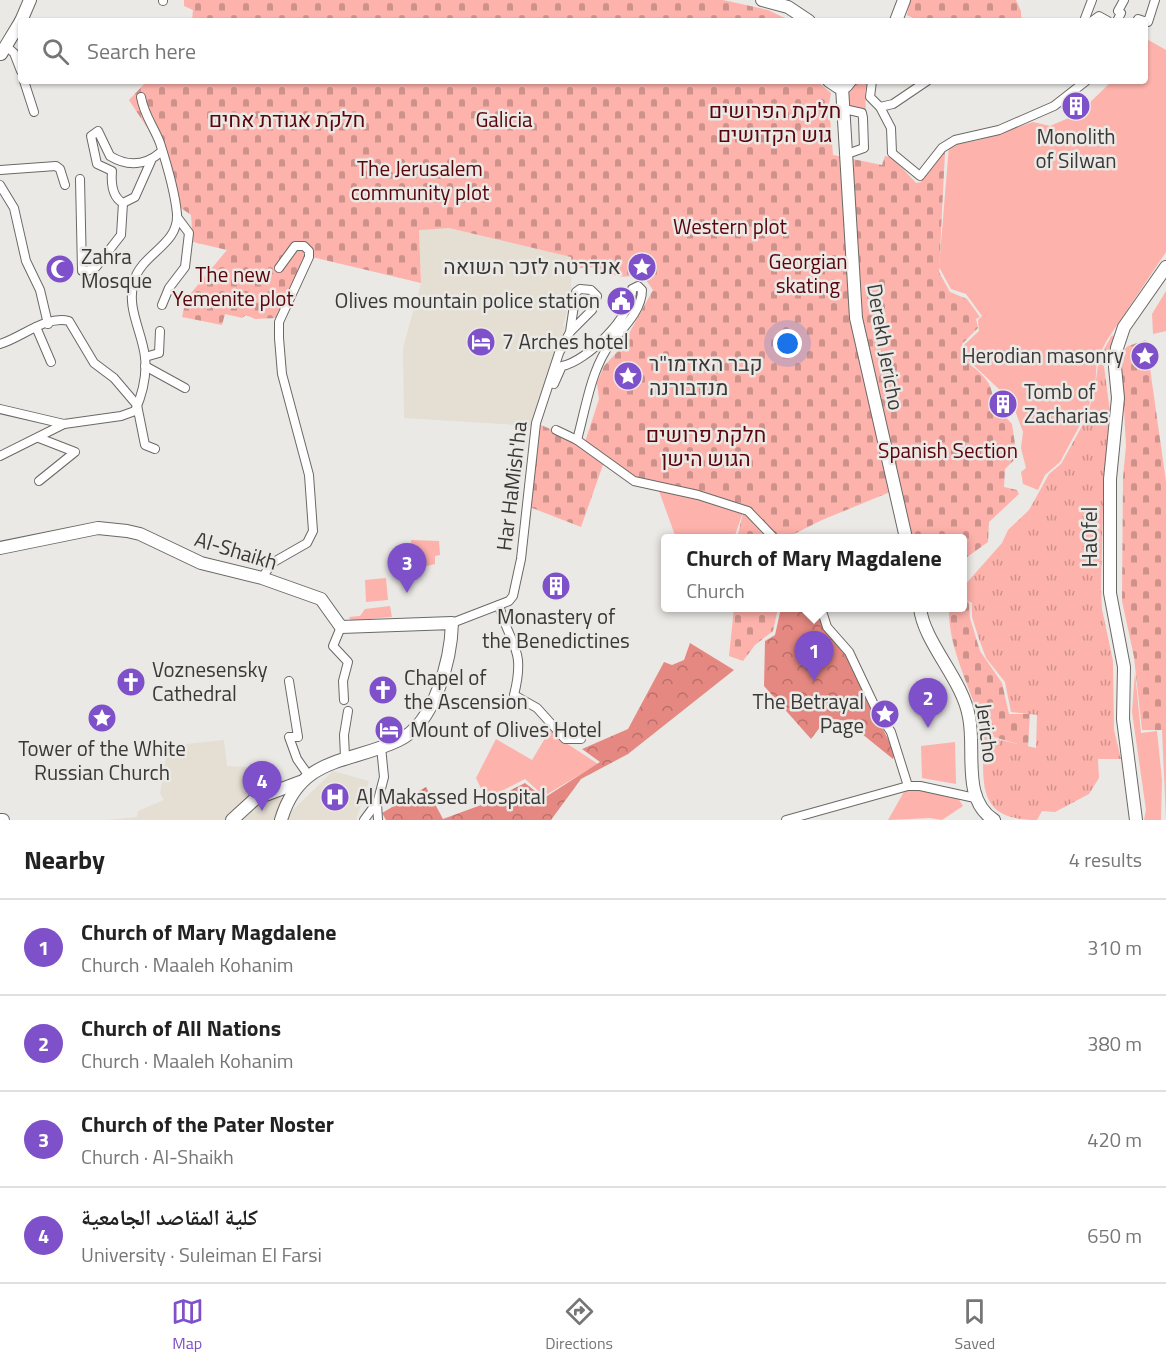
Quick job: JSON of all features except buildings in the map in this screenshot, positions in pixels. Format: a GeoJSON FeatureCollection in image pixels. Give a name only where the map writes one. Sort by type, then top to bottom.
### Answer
{"type":"FeatureCollection","features":[{"type":"Feature","properties":{"kind":"street"},"geometry":{"type":"LineString","coordinates":[[22,18],[30,0]]}},
{"type":"Feature","properties":{"kind":"street"},"geometry":{"type":"LineString","coordinates":[[762,0],[789,4],[805,18]]}},
{"type":"Feature","properties":{"kind":"street"},"geometry":{"type":"LineString","coordinates":[[897,18],[904,0]]}},
{"type":"Feature","properties":{"kind":"street"},"geometry":{"type":"LineString","coordinates":[[1085,18],[1092,0]]}},
{"type":"Feature","properties":{"kind":"street"},"geometry":{"type":"LineString","coordinates":[[1118,18],[1121,13],[1118,11],[1124,0]]}},
{"type":"Feature","properties":{"kind":"street"},"geometry":{"type":"LineString","coordinates":[[1148,22],[1155,0]]}},
{"type":"Feature","properties":{"kind":"street"},"geometry":{"type":"LineString","coordinates":[[0,59],[2,48],[18,24]]}},
{"type":"Feature","properties":{"kind":"street"},"geometry":{"type":"LineString","coordinates":[[2,48],[14,53],[18,63]]}},
{"type":"Feature","properties":{"kind":"street"},"geometry":{"type":"LineString","coordinates":[[25,84],[34,112]]}},
{"type":"Feature","properties":{"kind":"street","name":"Derekh Jericho"},"geometry":{"type":"LineString","coordinates":[[846,84],[844,109],[856,318],[905,534]]}},
{"type":"Feature","properties":{"kind":"street"},"geometry":{"type":"LineString","coordinates":[[872,84],[870,97],[880,107],[891,128],[892,153],[920,176],[942,148],[955,140],[999,129],[1054,106],[1082,84]]}},
{"type":"Feature","properties":{"kind":"street"},"geometry":{"type":"LineString","coordinates":[[880,107],[893,104],[923,84]]}},
{"type":"Feature","properties":{"kind":"street"},"geometry":{"type":"LineString","coordinates":[[141,97],[143,112],[160,142],[177,217],[189,233],[184,267],[169,288],[162,305]]}},
{"type":"Feature","properties":{"kind":"street"},"geometry":{"type":"LineString","coordinates":[[844,109],[862,113],[863,118],[864,148],[847,154]]}},
{"type":"Feature","properties":{"kind":"street"},"geometry":{"type":"LineString","coordinates":[[123,203],[117,200],[113,189],[112,171],[97,164],[91,136],[98,131],[110,156],[132,163],[151,161]]}},
{"type":"Feature","properties":{"kind":"street"},"geometry":{"type":"LineString","coordinates":[[123,203],[135,197],[151,161],[161,152]]}},
{"type":"Feature","properties":{"kind":"street"},"geometry":{"type":"LineString","coordinates":[[0,170],[56,166],[60,169],[65,185]]}},
{"type":"Feature","properties":{"kind":"street"},"geometry":{"type":"LineString","coordinates":[[80,179],[82,271],[96,267],[121,235],[123,203]]}},
{"type":"Feature","properties":{"kind":"street"},"geometry":{"type":"LineString","coordinates":[[0,185],[14,208],[26,261],[40,290],[48,324]]}},
{"type":"Feature","properties":{"kind":"street"},"geometry":{"type":"LineString","coordinates":[[0,409],[64,424],[122,416],[135,411],[145,362],[132,309],[135,279],[151,255],[172,237],[177,217]]}},
{"type":"Feature","properties":{"kind":"street"},"geometry":{"type":"LineString","coordinates":[[262,578],[272,563],[307,543],[313,531],[309,475],[282,374],[279,338],[279,322],[309,257],[309,251],[304,246],[295,246],[279,268]]}},
{"type":"Feature","properties":{"kind":"street","name":"HaOfel"},"geometry":{"type":"LineString","coordinates":[[1136,820],[1123,719],[1124,667],[1111,612],[1110,593],[1110,479],[1118,398],[1115,367],[1117,348],[1124,327],[1166,267]]}},
{"type":"Feature","properties":{"kind":"street"},"geometry":{"type":"LineString","coordinates":[[536,423],[562,366],[576,362],[621,321],[633,296],[632,289],[638,286],[642,290],[642,298],[622,331],[607,350],[596,372],[577,440]]}},
{"type":"Feature","properties":{"kind":"street","name":"Har HaMish'ha"},"geometry":{"type":"LineString","coordinates":[[499,605],[513,596],[518,581],[536,423],[559,353],[570,332],[595,305],[597,296],[591,290],[580,288],[576,292],[570,332]]}},
{"type":"Feature","properties":{"kind":"street"},"geometry":{"type":"LineString","coordinates":[[0,344],[14,340],[36,327],[69,321],[94,363],[114,378],[137,405],[143,441],[145,445],[155,449]]}},
{"type":"Feature","properties":{"kind":"street"},"geometry":{"type":"LineString","coordinates":[[36,327],[51,362]]}},
{"type":"Feature","properties":{"kind":"street"},"geometry":{"type":"LineString","coordinates":[[145,362],[159,352],[160,331]]}},
{"type":"Feature","properties":{"kind":"street"},"geometry":{"type":"LineString","coordinates":[[145,362],[185,388]]}},
{"type":"Feature","properties":{"kind":"street"},"geometry":{"type":"LineString","coordinates":[[0,456],[64,424]]}},
{"type":"Feature","properties":{"kind":"street"},"geometry":{"type":"LineString","coordinates":[[556,430],[577,440],[634,482],[698,495],[748,511],[769,534]]}},
{"type":"Feature","properties":{"kind":"street"},"geometry":{"type":"LineString","coordinates":[[39,438],[75,452],[39,481]]}},
{"type":"Feature","properties":{"kind":"street","name":"Al-Shaikh"},"geometry":{"type":"LineString","coordinates":[[0,548],[98,528],[140,534],[201,564],[262,578],[321,599],[341,627]]}},
{"type":"Feature","properties":{"kind":"street"},"geometry":{"type":"LineString","coordinates":[[344,700],[343,681],[348,662],[333,646],[341,627],[452,623],[499,605],[519,655],[519,673],[514,695],[537,708],[565,739],[581,739]]}},
{"type":"Feature","properties":{"kind":"street"},"geometry":{"type":"LineString","coordinates":[[823,612],[827,627],[849,652],[876,709],[891,732],[908,786]]}},
{"type":"Feature","properties":{"kind":"street","name":"Jericho"},"geometry":{"type":"LineString","coordinates":[[922,612],[963,696],[969,716],[975,798]]}},
{"type":"Feature","properties":{"kind":"street"},"geometry":{"type":"LineString","coordinates":[[232,820],[255,798],[304,779],[335,760],[402,739],[420,721],[438,692],[450,644],[452,623]]}},
{"type":"Feature","properties":{"kind":"street"},"geometry":{"type":"LineString","coordinates":[[289,681],[298,737],[288,736],[304,779]]}},
{"type":"Feature","properties":{"kind":"street"},"geometry":{"type":"LineString","coordinates":[[345,757],[344,735],[348,711]]}},
{"type":"Feature","properties":{"kind":"street"},"geometry":{"type":"LineString","coordinates":[[378,820],[378,801],[384,777],[381,747]]}},
{"type":"Feature","properties":{"kind":"street"},"geometry":{"type":"LineString","coordinates":[[281,820],[284,808],[304,779]]}},
{"type":"Feature","properties":{"kind":"street"},"geometry":{"type":"LineString","coordinates":[[786,820],[908,786],[920,786],[975,798],[981,810],[994,820]]}},
{"type":"Feature","properties":{"kind":"street"},"geometry":{"type":"LineString","coordinates":[[364,820],[378,801]]}},
{"type":"Feature","properties":{"kind":"shaded area"},"geometry":{"type":"Polygon","coordinates":[[[449,228],[572,257],[571,296],[563,326],[565,327],[534,426],[404,418],[403,348],[421,283],[419,229],[449,228]]]}},
{"type":"Feature","properties":{"kind":"shaded area"},"geometry":{"type":"Polygon","coordinates":[[[224,740],[227,766],[247,767],[249,798],[227,820],[107,820],[137,817],[138,811],[164,800],[160,793],[168,746],[224,740]]]}},
{"type":"Feature","properties":{"kind":"shaded area","name":"Al Makassed Hospital"},"geometry":{"type":"Polygon","coordinates":[[[333,771],[369,781],[356,820],[288,820],[290,813],[333,771]]]}},
{"type":"Feature","properties":{"kind":"shaded area"},"geometry":{"type":"Polygon","coordinates":[[[280,794],[283,805],[274,820],[235,820],[262,798],[280,794]]]}},
{"type":"Feature","properties":{"kind":"green space"},"geometry":{"type":"Polygon","coordinates":[[[184,0],[723,0],[768,10],[785,18],[192,18],[193,10],[184,6],[184,0]]]}},
{"type":"Feature","properties":{"kind":"green space"},"geometry":{"type":"Polygon","coordinates":[[[910,0],[1016,0],[1022,18],[913,18],[907,15],[910,0]]]}},
{"type":"Feature","properties":{"kind":"green space"},"geometry":{"type":"Polygon","coordinates":[[[1148,40],[1166,50],[1166,252],[1107,340],[1097,359],[1095,387],[1087,412],[1060,462],[1045,475],[1038,490],[1023,484],[1021,472],[1026,468],[1021,448],[1023,432],[1009,394],[1002,392],[968,360],[964,345],[979,331],[978,320],[982,316],[966,294],[951,289],[939,267],[949,146],[979,140],[1033,122],[1050,126],[1078,114],[1109,84],[1148,84],[1148,40]]]}},
{"type":"Feature","properties":{"kind":"green space"},"geometry":{"type":"Polygon","coordinates":[[[144,84],[820,84],[831,93],[829,105],[833,155],[882,165],[885,156],[893,158],[916,183],[921,182],[930,165],[945,152],[939,272],[950,292],[967,299],[980,317],[976,319],[978,328],[962,344],[970,363],[991,388],[994,414],[1002,413],[1012,424],[1017,457],[1005,469],[1004,487],[1017,490],[1019,494],[989,522],[988,542],[967,557],[967,534],[906,534],[895,490],[794,534],[738,534],[745,505],[634,476],[585,442],[599,399],[597,383],[604,366],[621,348],[653,290],[641,273],[624,277],[612,275],[597,267],[573,268],[571,257],[449,228],[419,230],[421,283],[312,257],[306,258],[276,318],[255,319],[246,315],[242,318],[225,314],[222,325],[182,317],[186,299],[227,250],[193,242],[191,215],[181,208],[162,139],[146,126],[129,100],[144,84]]]}},
{"type":"Feature","properties":{"kind":"green space"},"geometry":{"type":"Polygon","coordinates":[[[855,84],[867,84],[865,92],[866,112],[849,107],[849,93],[855,84]]]}},
{"type":"Feature","properties":{"kind":"green space"},"geometry":{"type":"Polygon","coordinates":[[[1166,291],[1166,331],[1153,334],[1152,314],[1166,291]]]}},
{"type":"Feature","properties":{"kind":"green space"},"geometry":{"type":"Polygon","coordinates":[[[1112,335],[1115,338],[1110,359],[1104,366],[1111,419],[1103,505],[1101,588],[1102,609],[1113,661],[1114,730],[1121,759],[1098,759],[1099,778],[1089,794],[1055,812],[1042,811],[1037,820],[1017,818],[1003,814],[993,806],[987,796],[983,769],[983,736],[1036,748],[1037,715],[1011,712],[1005,682],[986,658],[979,639],[972,617],[972,603],[967,600],[967,582],[1002,543],[1008,530],[1029,510],[1049,474],[1061,464],[1087,417],[1095,387],[1099,358],[1112,335]]]}},
{"type":"Feature","properties":{"kind":"green space"},"geometry":{"type":"Polygon","coordinates":[[[1146,340],[1166,482],[1166,820],[1162,730],[1142,730],[1134,657],[1122,601],[1123,477],[1126,446],[1121,353],[1128,346],[1146,340]]]}},
{"type":"Feature","properties":{"kind":"green space"},"geometry":{"type":"Polygon","coordinates":[[[536,423],[577,440],[604,462],[581,527],[527,506],[536,423]]]}},
{"type":"Feature","properties":{"kind":"green space"},"geometry":{"type":"Polygon","coordinates":[[[659,491],[679,493],[743,512],[735,534],[675,534],[659,491]]]}},
{"type":"Feature","properties":{"kind":"green space"},"geometry":{"type":"Polygon","coordinates":[[[411,540],[439,541],[440,555],[435,556],[435,564],[419,568],[418,562],[412,560],[411,540]]]}},
{"type":"Feature","properties":{"kind":"green space"},"geometry":{"type":"Polygon","coordinates":[[[386,578],[388,600],[366,602],[365,580],[386,578]]]}},
{"type":"Feature","properties":{"kind":"green space"},"geometry":{"type":"Polygon","coordinates":[[[967,601],[969,602],[970,618],[980,651],[1002,683],[1009,714],[1030,714],[1028,747],[983,734],[957,656],[949,612],[967,612],[967,601]]]}},
{"type":"Feature","properties":{"kind":"green space"},"geometry":{"type":"Polygon","coordinates":[[[390,606],[392,617],[351,621],[349,617],[360,616],[365,609],[390,606]]]}},
{"type":"Feature","properties":{"kind":"green space"},"geometry":{"type":"Polygon","coordinates":[[[734,612],[777,612],[773,631],[755,645],[743,661],[729,656],[734,612]]]}},
{"type":"Feature","properties":{"kind":"green space"},"geometry":{"type":"Polygon","coordinates":[[[780,612],[819,612],[822,627],[844,652],[895,753],[893,759],[846,721],[827,718],[811,739],[764,686],[765,641],[775,635],[780,612]]]}},
{"type":"Feature","properties":{"kind":"green space"},"geometry":{"type":"Polygon","coordinates":[[[690,643],[734,670],[628,754],[581,779],[551,820],[386,820],[382,813],[426,787],[443,819],[481,805],[525,783],[544,798],[600,762],[582,749],[628,729],[664,662],[672,665],[684,660],[690,643]]]}},
{"type":"Feature","properties":{"kind":"green space"},"geometry":{"type":"Polygon","coordinates":[[[1135,672],[1141,733],[1157,731],[1162,780],[1161,820],[1144,820],[1146,810],[1132,712],[1135,672]]]}},
{"type":"Feature","properties":{"kind":"green space"},"geometry":{"type":"Polygon","coordinates":[[[550,730],[598,764],[544,796],[525,779],[486,799],[476,778],[496,739],[532,760],[550,730]]]}},
{"type":"Feature","properties":{"kind":"green space"},"geometry":{"type":"Polygon","coordinates":[[[955,742],[956,784],[922,778],[921,746],[955,742]]]}},
{"type":"Feature","properties":{"kind":"green space"},"geometry":{"type":"Polygon","coordinates":[[[919,788],[958,798],[963,806],[942,820],[930,818],[888,820],[905,790],[919,788]]]}},
{"type":"Feature","properties":{"kind":"place","name":"Monolith of Silwan"},"geometry":{"type":"Point","coordinates":[1076,106]}},
{"type":"Feature","properties":{"kind":"place","name":"אנדרטה לזכר השואה"},"geometry":{"type":"Point","coordinates":[642,267]}},
{"type":"Feature","properties":{"kind":"place","name":"Zahra Mosque"},"geometry":{"type":"Point","coordinates":[60,269]}},
{"type":"Feature","properties":{"kind":"place","name":"Olives mountain police station"},"geometry":{"type":"Point","coordinates":[621,301]}},
{"type":"Feature","properties":{"kind":"place","name":"7 Arches hotel"},"geometry":{"type":"Point","coordinates":[481,342]}},
{"type":"Feature","properties":{"kind":"place","name":"Herodian masonry"},"geometry":{"type":"Point","coordinates":[1145,356]}},
{"type":"Feature","properties":{"kind":"place","name":"קבר האדמו\"ר מנדבורנה"},"geometry":{"type":"Point","coordinates":[628,376]}},
{"type":"Feature","properties":{"kind":"place","name":"Tomb of Zacharias"},"geometry":{"type":"Point","coordinates":[1003,404]}},
{"type":"Feature","properties":{"kind":"place","name":"Monastery of the Benedictines"},"geometry":{"type":"Point","coordinates":[556,586]}},
{"type":"Feature","properties":{"kind":"place","name":"Church of the Pater Noster"},"geometry":{"type":"Point","coordinates":[407,593]}},
{"type":"Feature","properties":{"kind":"place","name":"Church of Mary Magdalene"},"geometry":{"type":"Point","coordinates":[814,681]}},
{"type":"Feature","properties":{"kind":"place","name":"Voznesensky Cathedral"},"geometry":{"type":"Point","coordinates":[131,682]}},
{"type":"Feature","properties":{"kind":"place","name":"Chapel of the Ascension"},"geometry":{"type":"Point","coordinates":[383,690]}},
{"type":"Feature","properties":{"kind":"place","name":"The Betrayal Page"},"geometry":{"type":"Point","coordinates":[885,714]}},
{"type":"Feature","properties":{"kind":"place","name":"Tower of the White Russian Church"},"geometry":{"type":"Point","coordinates":[102,718]}},
{"type":"Feature","properties":{"kind":"place","name":"Church of All Nations"},"geometry":{"type":"Point","coordinates":[928,728]}},
{"type":"Feature","properties":{"kind":"place","name":"Mount of Olives Hotel"},"geometry":{"type":"Point","coordinates":[389,730]}},
{"type":"Feature","properties":{"kind":"place","name":"Al Makassed Hospital"},"geometry":{"type":"Point","coordinates":[335,797]}},
{"type":"Feature","properties":{"kind":"place","name":"كلية المقاصد الجامعية"},"geometry":{"type":"Point","coordinates":[262,811]}},
{"type":"Feature","properties":{"kind":"park label","name":"חלקת אגודת אחים"},"geometry":{"type":"Point","coordinates":[287,120]}},
{"type":"Feature","properties":{"kind":"park label","name":"Galicia"},"geometry":{"type":"Point","coordinates":[504,120]}},
{"type":"Feature","properties":{"kind":"park label","name":"חלקת הפרושים גוש הקדושים"},"geometry":{"type":"Point","coordinates":[775,123]}},
{"type":"Feature","properties":{"kind":"park label","name":"The Jerusalem community plot"},"geometry":{"type":"Point","coordinates":[420,181]}},
{"type":"Feature","properties":{"kind":"park label","name":"Western plot"},"geometry":{"type":"Point","coordinates":[730,227]}},
{"type":"Feature","properties":{"kind":"park label","name":"Georgian skating"},"geometry":{"type":"Point","coordinates":[808,274]}},
{"type":"Feature","properties":{"kind":"park label","name":"The new Yemenite plot"},"geometry":{"type":"Point","coordinates":[233,287]}},
{"type":"Feature","properties":{"kind":"park label","name":"חלקת פרושים הגוש הישן"},"geometry":{"type":"Point","coordinates":[706,447]}},
{"type":"Feature","properties":{"kind":"park label","name":"Spanish Section"},"geometry":{"type":"Point","coordinates":[948,451]}}]}
